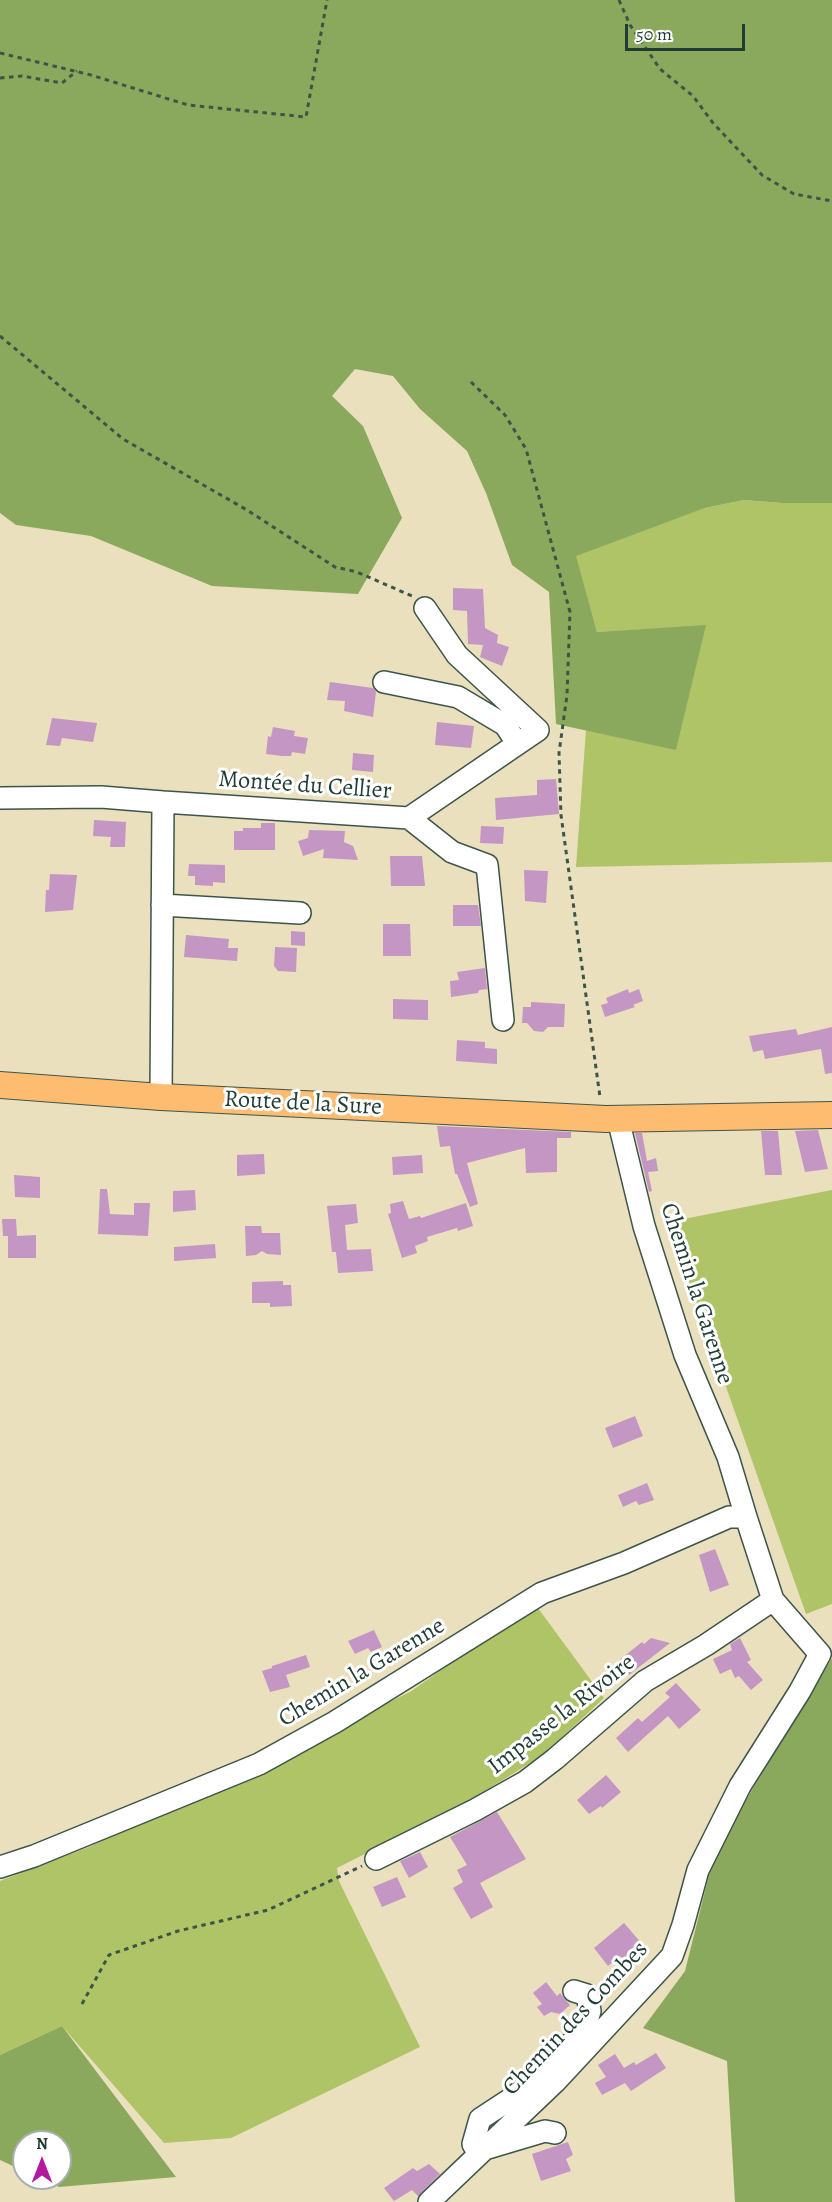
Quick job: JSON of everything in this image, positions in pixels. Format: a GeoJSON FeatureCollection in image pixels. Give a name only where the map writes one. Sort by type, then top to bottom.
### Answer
{"type":"FeatureCollection","features":[{"type":"Feature","properties":{"kind":"main road","name":"Route de la Sure"},"geometry":{"type":"LineString","coordinates":[[0,1085],[162,1097],[613,1119],[832,1115]]}},
{"type":"Feature","properties":{"kind":"street","name":"Montée du Cellier"},"geometry":{"type":"LineString","coordinates":[[0,798],[101,797],[409,818],[538,730],[457,656],[425,608]]}},
{"type":"Feature","properties":{"kind":"street"},"geometry":{"type":"LineString","coordinates":[[384,682],[458,697],[505,725],[517,743]]}},
{"type":"Feature","properties":{"kind":"street"},"geometry":{"type":"LineString","coordinates":[[162,1097],[163,802]]}},
{"type":"Feature","properties":{"kind":"street"},"geometry":{"type":"LineString","coordinates":[[409,818],[452,852],[487,865],[503,1020]]}},
{"type":"Feature","properties":{"kind":"street"},"geometry":{"type":"LineString","coordinates":[[162,905],[300,913]]}},
{"type":"Feature","properties":{"kind":"street","name":"Chemin la Garenne"},"geometry":{"type":"LineString","coordinates":[[613,1119],[620,1127],[644,1226],[686,1355],[728,1457],[773,1600],[820,1654]]}},
{"type":"Feature","properties":{"kind":"street","name":"Chemin la Garenne"},"geometry":{"type":"LineString","coordinates":[[0,1867],[34,1856],[259,1764],[335,1722],[542,1593],[624,1563],[729,1517],[746,1517]]}},
{"type":"Feature","properties":{"kind":"street","name":"Impasse la Rivoire"},"geometry":{"type":"LineString","coordinates":[[376,1859],[475,1810],[525,1782],[645,1681],[773,1600]]}},
{"type":"Feature","properties":{"kind":"street","name":"Chemin des Combes"},"geometry":{"type":"LineString","coordinates":[[429,2202],[555,2082],[672,1956],[698,1870],[740,1786],[800,1691],[820,1654]]}},
{"type":"Feature","properties":{"kind":"street"},"geometry":{"type":"LineString","coordinates":[[555,2133],[545,2132],[482,2151],[473,2144],[480,2119],[542,2075],[585,2028],[590,2011],[587,1995],[573,1991]]}},
{"type":"Feature","properties":{"kind":"path"},"geometry":{"type":"LineString","coordinates":[[0,53],[77,71],[188,105],[306,117],[327,0]]}},
{"type":"Feature","properties":{"kind":"path"},"geometry":{"type":"LineString","coordinates":[[619,0],[630,25],[660,69],[693,96],[713,123],[762,175],[794,194],[832,201]]}},
{"type":"Feature","properties":{"kind":"path"},"geometry":{"type":"LineString","coordinates":[[0,78],[22,76],[62,82],[77,71]]}},
{"type":"Feature","properties":{"kind":"path"},"geometry":{"type":"LineString","coordinates":[[0,336],[123,439],[247,510],[335,567],[357,572],[414,597],[425,608]]}},
{"type":"Feature","properties":{"kind":"path"},"geometry":{"type":"LineString","coordinates":[[471,382],[505,415],[526,449],[570,612],[567,695],[559,753],[561,815],[597,1089],[613,1119]]}},
{"type":"Feature","properties":{"kind":"path"},"geometry":{"type":"LineString","coordinates":[[82,2004],[109,1955],[178,1932],[268,1910],[376,1859]]}},
{"type":"Feature","properties":{"kind":"green space"},"geometry":{"type":"Polygon","coordinates":[[[0,0],[832,0],[832,503],[744,500],[705,508],[576,556],[597,632],[706,625],[676,750],[556,724],[549,592],[512,565],[486,493],[467,451],[420,409],[393,376],[355,369],[332,396],[363,426],[402,518],[358,594],[212,586],[91,536],[16,525],[0,513],[0,0]]]}},
{"type":"Feature","properties":{"kind":"green space"},"geometry":{"type":"Polygon","coordinates":[[[744,500],[832,503],[832,862],[576,867],[586,730],[676,749],[705,626],[597,632],[575,555],[705,508],[744,500]]]}},
{"type":"Feature","properties":{"kind":"green space"},"geometry":{"type":"Polygon","coordinates":[[[832,1190],[832,1604],[806,1614],[668,1222],[832,1190]]]}},
{"type":"Feature","properties":{"kind":"green space"},"geometry":{"type":"Polygon","coordinates":[[[535,1604],[604,1698],[543,1755],[467,1802],[337,1868],[339,1881],[420,2047],[231,2138],[164,2143],[62,2026],[0,2055],[0,1881],[89,1847],[410,1692],[535,1604]]]}},
{"type":"Feature","properties":{"kind":"green space"},"geometry":{"type":"Polygon","coordinates":[[[832,1658],[832,2202],[735,2202],[727,2061],[643,2028],[685,1971],[715,1851],[832,1658]]]}},
{"type":"Feature","properties":{"kind":"green space"},"geometry":{"type":"Polygon","coordinates":[[[62,2026],[176,2177],[72,2186],[72,2130],[12,2130],[12,2166],[0,2160],[0,2055],[62,2026]]]}},
{"type":"Feature","properties":{"kind":"building"},"geometry":{"type":"Polygon","coordinates":[[[453,588],[483,589],[485,628],[498,635],[497,643],[509,647],[502,666],[480,657],[483,645],[468,644],[467,611],[453,610],[453,588]]]}},
{"type":"Feature","properties":{"kind":"building"},"geometry":{"type":"Polygon","coordinates":[[[330,682],[373,688],[376,692],[373,717],[344,711],[345,701],[327,700],[330,682]]]}},
{"type":"Feature","properties":{"kind":"building"},"geometry":{"type":"Polygon","coordinates":[[[52,718],[97,723],[93,742],[62,738],[60,746],[46,745],[52,718]]]}},
{"type":"Feature","properties":{"kind":"building"},"geometry":{"type":"Polygon","coordinates":[[[437,722],[474,726],[471,748],[435,745],[437,722]]]}},
{"type":"Feature","properties":{"kind":"building"},"geometry":{"type":"Polygon","coordinates":[[[273,727],[295,731],[294,736],[308,738],[305,754],[292,752],[291,756],[282,756],[266,754],[268,736],[271,737],[273,727]]]}},
{"type":"Feature","properties":{"kind":"building"},"geometry":{"type":"Polygon","coordinates":[[[353,753],[374,755],[373,772],[352,770],[353,753]]]}},
{"type":"Feature","properties":{"kind":"building"},"geometry":{"type":"Polygon","coordinates":[[[556,779],[559,814],[496,820],[495,798],[537,795],[537,780],[556,779]]]}},
{"type":"Feature","properties":{"kind":"building"},"geometry":{"type":"Polygon","coordinates":[[[94,820],[126,822],[125,847],[110,847],[111,837],[93,836],[94,820]]]}},
{"type":"Feature","properties":{"kind":"building"},"geometry":{"type":"Polygon","coordinates":[[[261,823],[275,823],[275,850],[234,850],[234,831],[243,831],[243,828],[261,828],[261,823]]]}},
{"type":"Feature","properties":{"kind":"building"},"geometry":{"type":"Polygon","coordinates":[[[481,826],[504,827],[503,844],[480,843],[481,826]]]}},
{"type":"Feature","properties":{"kind":"building"},"geometry":{"type":"Polygon","coordinates":[[[309,830],[345,831],[344,842],[353,846],[358,860],[323,858],[324,849],[303,856],[298,841],[308,838],[309,830]]]}},
{"type":"Feature","properties":{"kind":"building"},"geometry":{"type":"Polygon","coordinates":[[[390,856],[422,856],[425,886],[391,886],[390,856]]]}},
{"type":"Feature","properties":{"kind":"building"},"geometry":{"type":"Polygon","coordinates":[[[189,864],[225,865],[225,883],[213,882],[213,886],[195,885],[195,876],[188,876],[189,864]]]}},
{"type":"Feature","properties":{"kind":"building"},"geometry":{"type":"Polygon","coordinates":[[[524,870],[548,871],[546,903],[525,901],[524,870]]]}},
{"type":"Feature","properties":{"kind":"building"},"geometry":{"type":"Polygon","coordinates":[[[50,874],[77,875],[73,910],[45,912],[46,890],[49,890],[50,874]]]}},
{"type":"Feature","properties":{"kind":"building"},"geometry":{"type":"Polygon","coordinates":[[[453,905],[478,905],[481,926],[453,926],[453,905]]]}},
{"type":"Feature","properties":{"kind":"building"},"geometry":{"type":"Polygon","coordinates":[[[383,924],[410,924],[411,956],[383,956],[383,924]]]}},
{"type":"Feature","properties":{"kind":"building"},"geometry":{"type":"Polygon","coordinates":[[[291,931],[305,932],[305,946],[291,945],[291,931]]]}},
{"type":"Feature","properties":{"kind":"building"},"geometry":{"type":"Polygon","coordinates":[[[186,935],[229,939],[228,948],[238,948],[237,961],[184,957],[186,935]]]}},
{"type":"Feature","properties":{"kind":"building"},"geometry":{"type":"Polygon","coordinates":[[[275,947],[297,948],[296,972],[278,971],[274,966],[275,947]]]}},
{"type":"Feature","properties":{"kind":"building"},"geometry":{"type":"Polygon","coordinates":[[[485,968],[487,989],[479,990],[478,993],[451,997],[450,981],[459,980],[457,972],[485,968]]]}},
{"type":"Feature","properties":{"kind":"building"},"geometry":{"type":"Polygon","coordinates":[[[628,989],[629,993],[639,989],[643,1001],[633,1005],[635,1007],[605,1017],[601,1005],[608,1003],[606,998],[628,989]]]}},
{"type":"Feature","properties":{"kind":"building"},"geometry":{"type":"Polygon","coordinates":[[[393,999],[428,1000],[428,1020],[393,1019],[393,999]]]}},
{"type":"Feature","properties":{"kind":"building"},"geometry":{"type":"Polygon","coordinates":[[[531,1002],[565,1004],[564,1027],[548,1027],[543,1032],[534,1031],[527,1023],[522,1023],[523,1007],[531,1007],[531,1002]]]}},
{"type":"Feature","properties":{"kind":"building"},"geometry":{"type":"Polygon","coordinates":[[[832,1027],[832,1073],[825,1074],[821,1049],[765,1059],[763,1050],[753,1052],[749,1036],[796,1029],[798,1035],[832,1027]]]}},
{"type":"Feature","properties":{"kind":"building"},"geometry":{"type":"Polygon","coordinates":[[[457,1040],[485,1042],[485,1048],[497,1049],[497,1064],[456,1061],[457,1040]]]}},
{"type":"Feature","properties":{"kind":"building"},"geometry":{"type":"Polygon","coordinates":[[[437,1126],[571,1132],[571,1138],[557,1138],[557,1172],[526,1173],[525,1148],[467,1163],[478,1204],[470,1207],[457,1174],[455,1174],[450,1146],[440,1147],[437,1126]]]}},
{"type":"Feature","properties":{"kind":"building"},"geometry":{"type":"Polygon","coordinates":[[[818,1130],[828,1169],[805,1172],[795,1131],[818,1130]]]}},
{"type":"Feature","properties":{"kind":"building"},"geometry":{"type":"Polygon","coordinates":[[[761,1131],[778,1131],[782,1175],[765,1175],[761,1131]]]}},
{"type":"Feature","properties":{"kind":"building"},"geometry":{"type":"Polygon","coordinates":[[[635,1133],[642,1133],[647,1161],[656,1158],[658,1171],[648,1172],[652,1191],[649,1192],[635,1133]]]}},
{"type":"Feature","properties":{"kind":"building"},"geometry":{"type":"Polygon","coordinates":[[[264,1154],[265,1174],[237,1176],[237,1155],[264,1154]]]}},
{"type":"Feature","properties":{"kind":"building"},"geometry":{"type":"Polygon","coordinates":[[[422,1155],[423,1173],[393,1175],[392,1157],[422,1155]]]}},
{"type":"Feature","properties":{"kind":"building"},"geometry":{"type":"Polygon","coordinates":[[[14,1175],[40,1177],[40,1198],[15,1197],[14,1175]]]}},
{"type":"Feature","properties":{"kind":"building"},"geometry":{"type":"Polygon","coordinates":[[[100,1189],[107,1189],[110,1214],[134,1215],[134,1203],[150,1203],[148,1236],[98,1234],[100,1189]]]}},
{"type":"Feature","properties":{"kind":"building"},"geometry":{"type":"Polygon","coordinates":[[[195,1190],[196,1210],[173,1212],[173,1191],[195,1190]]]}},
{"type":"Feature","properties":{"kind":"building"},"geometry":{"type":"Polygon","coordinates":[[[403,1201],[409,1219],[420,1216],[421,1218],[466,1203],[473,1226],[427,1237],[428,1241],[415,1246],[417,1253],[402,1258],[388,1214],[391,1213],[390,1204],[403,1201]]]}},
{"type":"Feature","properties":{"kind":"building"},"geometry":{"type":"Polygon","coordinates":[[[356,1204],[358,1223],[345,1225],[347,1250],[371,1249],[373,1271],[338,1273],[336,1252],[332,1252],[327,1206],[356,1204]]]}},
{"type":"Feature","properties":{"kind":"building"},"geometry":{"type":"Polygon","coordinates":[[[2,1219],[16,1219],[17,1236],[36,1235],[36,1258],[8,1258],[8,1236],[3,1236],[2,1219]]]}},
{"type":"Feature","properties":{"kind":"building"},"geometry":{"type":"Polygon","coordinates":[[[245,1226],[261,1226],[262,1233],[280,1233],[281,1255],[267,1254],[262,1251],[256,1255],[246,1256],[245,1226]]]}},
{"type":"Feature","properties":{"kind":"building"},"geometry":{"type":"Polygon","coordinates":[[[215,1244],[216,1258],[174,1261],[174,1247],[215,1244]]]}},
{"type":"Feature","properties":{"kind":"building"},"geometry":{"type":"Polygon","coordinates":[[[283,1281],[283,1285],[291,1285],[292,1306],[270,1307],[270,1303],[252,1303],[252,1282],[283,1281]]]}},
{"type":"Feature","properties":{"kind":"building"},"geometry":{"type":"Polygon","coordinates":[[[635,1416],[643,1436],[613,1448],[605,1428],[635,1416]]]}},
{"type":"Feature","properties":{"kind":"building"},"geometry":{"type":"Polygon","coordinates":[[[647,1483],[654,1500],[639,1505],[636,1501],[623,1507],[618,1495],[647,1483]]]}},
{"type":"Feature","properties":{"kind":"building"},"geometry":{"type":"Polygon","coordinates":[[[715,1549],[729,1585],[710,1592],[699,1555],[715,1549]]]}},
{"type":"Feature","properties":{"kind":"building"},"geometry":{"type":"Polygon","coordinates":[[[374,1630],[382,1647],[371,1652],[368,1648],[355,1654],[348,1641],[374,1630]]]}},
{"type":"Feature","properties":{"kind":"building"},"geometry":{"type":"Polygon","coordinates":[[[651,1638],[670,1643],[629,1675],[618,1661],[642,1642],[644,1644],[651,1638]]]}},
{"type":"Feature","properties":{"kind":"building"},"geometry":{"type":"Polygon","coordinates":[[[740,1638],[751,1660],[747,1662],[763,1680],[751,1690],[739,1676],[735,1678],[731,1669],[720,1674],[713,1659],[732,1650],[730,1644],[740,1638]]]}},
{"type":"Feature","properties":{"kind":"building"},"geometry":{"type":"Polygon","coordinates":[[[306,1655],[310,1667],[286,1675],[290,1687],[270,1692],[262,1671],[306,1655]]]}},
{"type":"Feature","properties":{"kind":"building"},"geometry":{"type":"Polygon","coordinates":[[[676,1683],[701,1710],[679,1729],[668,1716],[628,1752],[616,1738],[638,1718],[642,1722],[670,1697],[665,1693],[676,1683]]]}},
{"type":"Feature","properties":{"kind":"building"},"geometry":{"type":"Polygon","coordinates":[[[606,1775],[621,1792],[602,1808],[601,1806],[589,1814],[577,1800],[606,1775]]]}},
{"type":"Feature","properties":{"kind":"building"},"geometry":{"type":"Polygon","coordinates":[[[497,1812],[526,1859],[480,1883],[493,1907],[471,1919],[453,1888],[463,1882],[457,1870],[467,1865],[450,1837],[497,1812]]]}},
{"type":"Feature","properties":{"kind":"building"},"geometry":{"type":"Polygon","coordinates":[[[420,1852],[428,1867],[409,1878],[400,1861],[420,1852]]]}},
{"type":"Feature","properties":{"kind":"building"},"geometry":{"type":"Polygon","coordinates":[[[397,1877],[406,1897],[382,1907],[373,1887],[397,1877]]]}},
{"type":"Feature","properties":{"kind":"building"},"geometry":{"type":"Polygon","coordinates":[[[624,1923],[649,1952],[637,1962],[635,1959],[628,1965],[620,1956],[608,1966],[594,1948],[624,1923]]]}},
{"type":"Feature","properties":{"kind":"building"},"geometry":{"type":"Polygon","coordinates":[[[546,1982],[557,1996],[560,1993],[570,2005],[560,2014],[551,2012],[544,2016],[537,2007],[542,2004],[533,1993],[546,1982]]]}},
{"type":"Feature","properties":{"kind":"building"},"geometry":{"type":"Polygon","coordinates":[[[656,2053],[666,2068],[631,2091],[625,2083],[602,2095],[595,2083],[606,2077],[598,2065],[615,2054],[624,2068],[634,2062],[636,2065],[656,2053]]]}},
{"type":"Feature","properties":{"kind":"building"},"geometry":{"type":"Polygon","coordinates":[[[568,2142],[573,2155],[566,2159],[571,2171],[541,2181],[532,2154],[568,2142]]]}},
{"type":"Feature","properties":{"kind":"building"},"geometry":{"type":"Polygon","coordinates":[[[429,2164],[440,2174],[418,2196],[412,2190],[394,2201],[384,2188],[413,2168],[417,2171],[429,2164]]]}}]}
